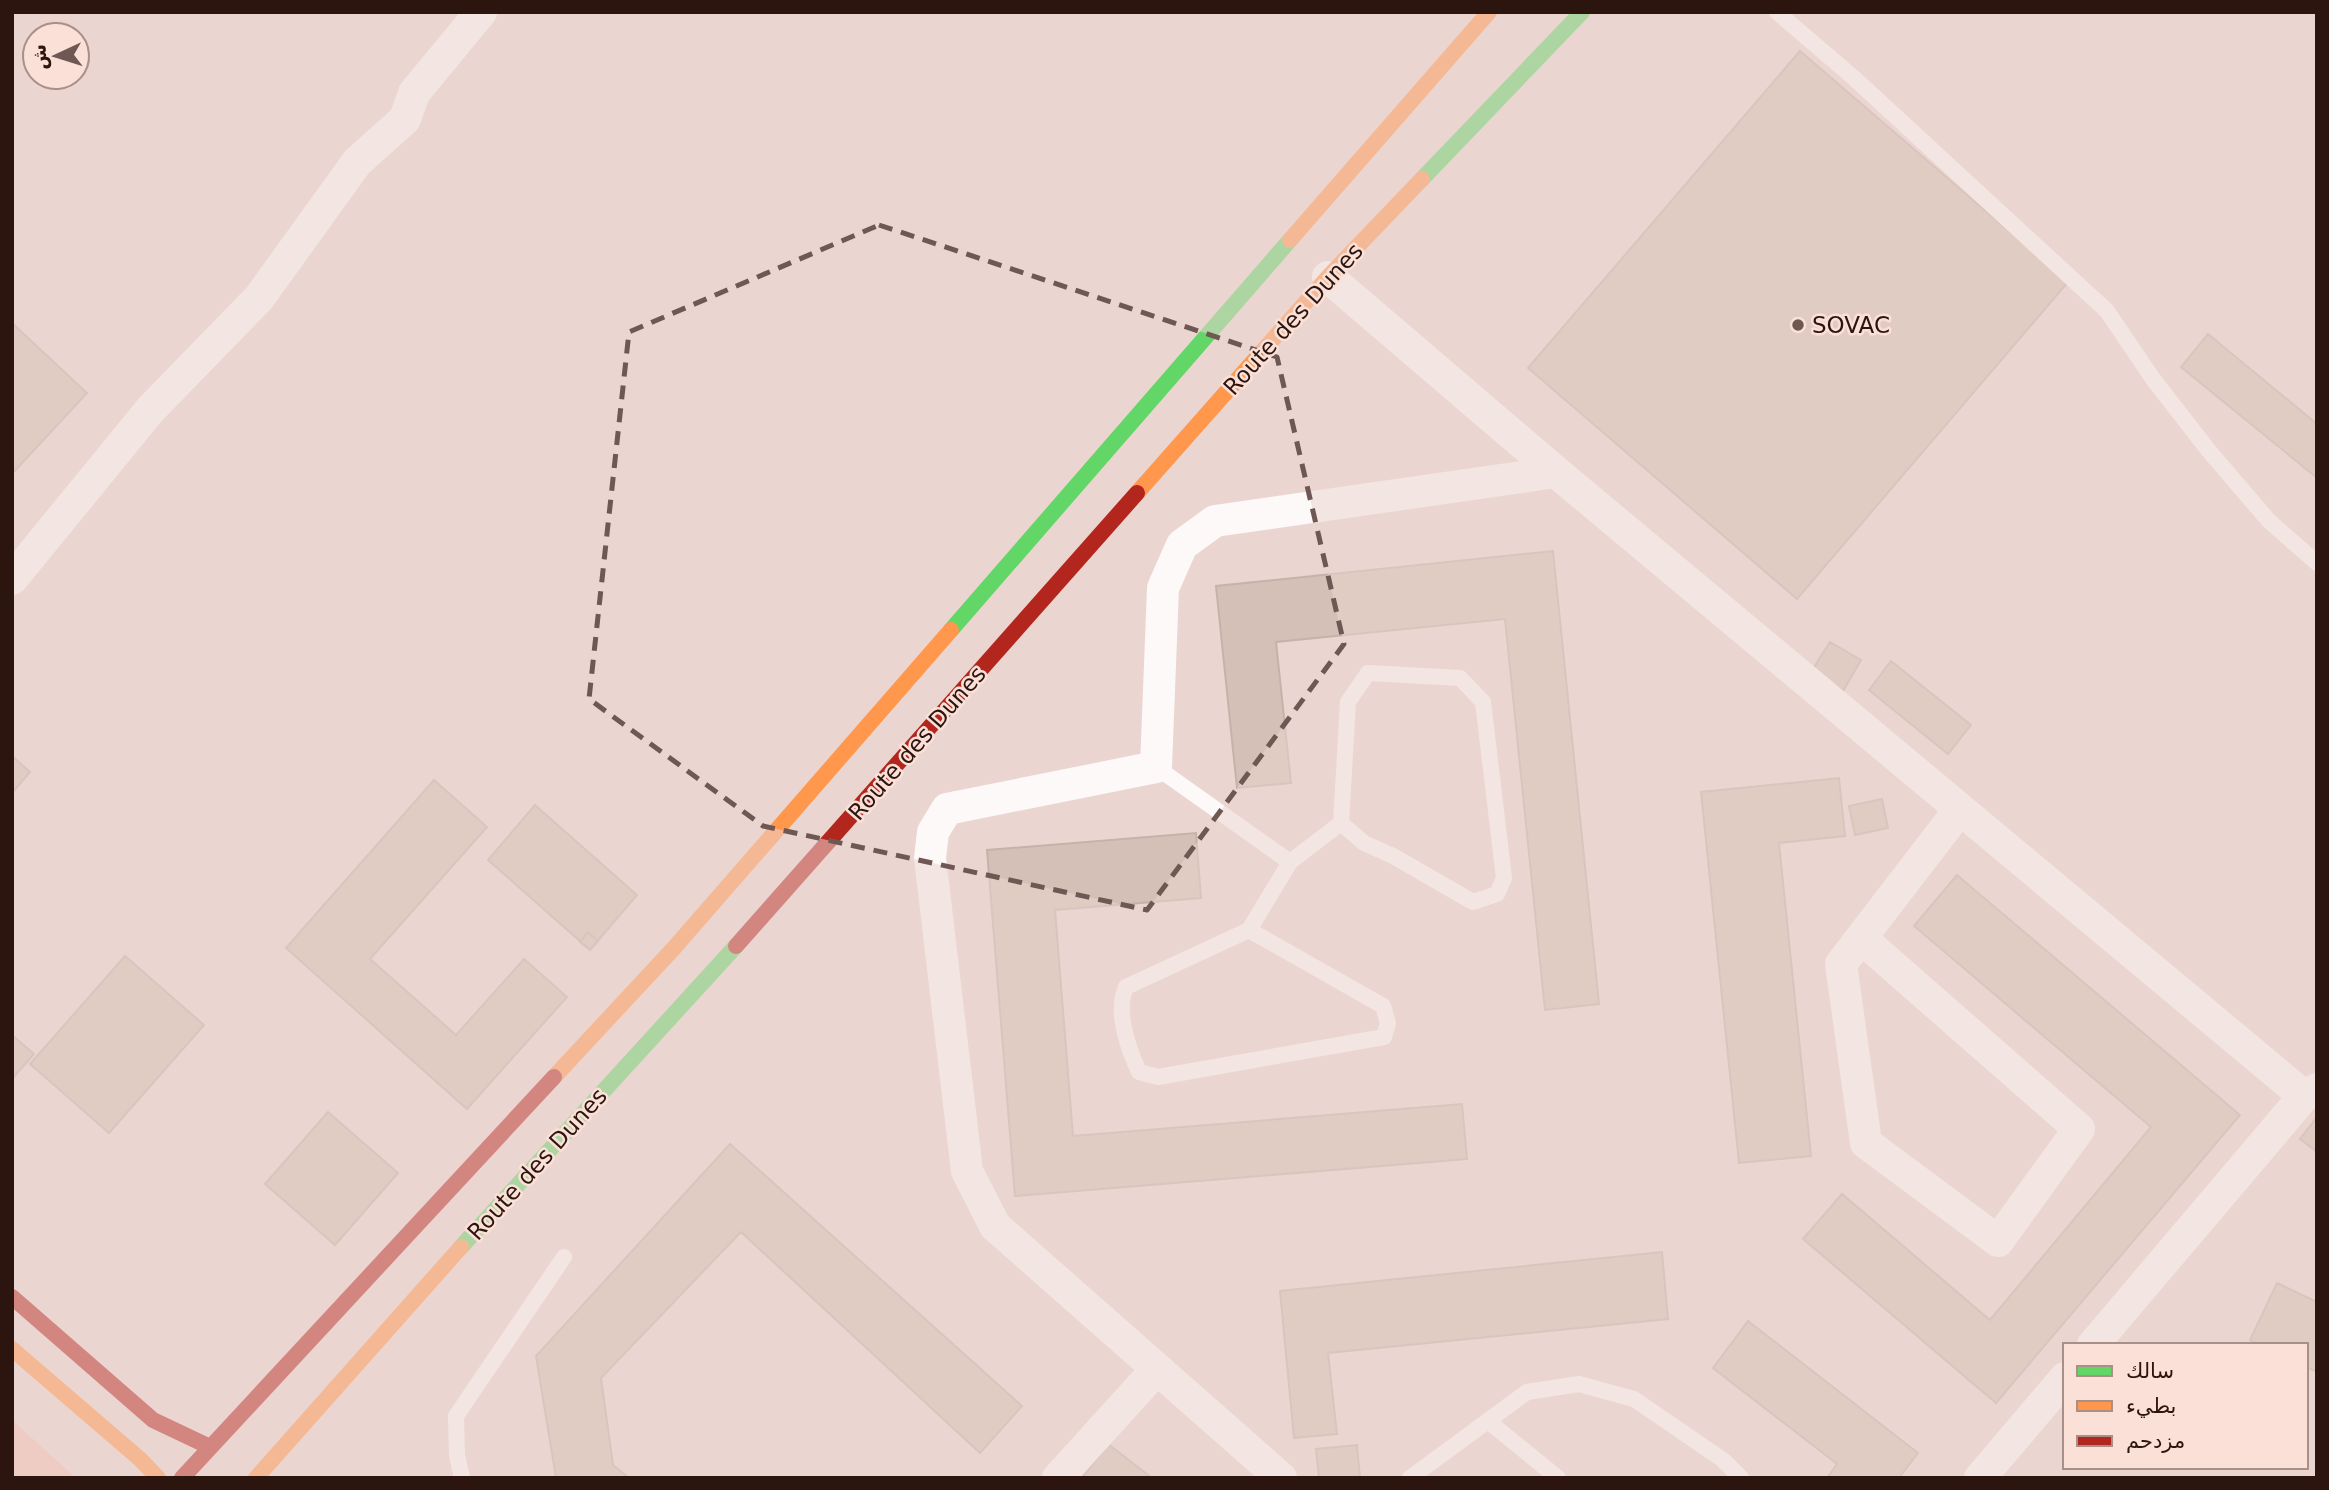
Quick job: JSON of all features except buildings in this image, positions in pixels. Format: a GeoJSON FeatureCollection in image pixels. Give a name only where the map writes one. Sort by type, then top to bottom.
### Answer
{"type":"FeatureCollection","features":[{"type":"Feature","properties":{"kind":"main road","name":"Route des Dunes"},"geometry":{"type":"LineString","coordinates":[[182,1478],[674,948],[1489,12]]}},
{"type":"Feature","properties":{"kind":"main road","name":"Route des Dunes"},"geometry":{"type":"LineString","coordinates":[[256,1478],[415,1297],[774,904],[1328,277],[1582,12]]}},
{"type":"Feature","properties":{"kind":"main road"},"geometry":{"type":"LineString","coordinates":[[12,1297],[153,1420],[210,1447]]}},
{"type":"Feature","properties":{"kind":"main road"},"geometry":{"type":"LineString","coordinates":[[12,1349],[141,1460],[158,1478]]}},
{"type":"Feature","properties":{"kind":"street"},"geometry":{"type":"LineString","coordinates":[[12,579],[150,410],[259,298],[357,162],[405,120],[414,93],[481,12]]}},
{"type":"Feature","properties":{"kind":"street"},"geometry":{"type":"LineString","coordinates":[[1328,277],[1556,472],[1960,809],[2311,1092],[2095,1343]]}},
{"type":"Feature","properties":{"kind":"street"},"geometry":{"type":"LineString","coordinates":[[1280,1478],[995,1226],[967,1171],[930,858],[933,832],[947,810],[1156,767],[1163,588],[1182,545],[1215,521],[1556,472]]}},
{"type":"Feature","properties":{"kind":"street"},"geometry":{"type":"LineString","coordinates":[[1861,938],[2079,1129],[1998,1241],[1866,1143],[1841,964],[1960,809]]}},
{"type":"Feature","properties":{"kind":"street"},"geometry":{"type":"LineString","coordinates":[[1058,1478],[1156,1370]]}},
{"type":"Feature","properties":{"kind":"street"},"geometry":{"type":"LineString","coordinates":[[1980,1478],[2063,1380]]}},
{"type":"Feature","properties":{"kind":"lane"},"geometry":{"type":"LineString","coordinates":[[1777,12],[1854,78],[2107,311],[2153,379],[2218,461],[2269,521],[2317,563]]}},
{"type":"Feature","properties":{"kind":"lane"},"geometry":{"type":"LineString","coordinates":[[1248,930],[1383,1006],[1388,1023],[1384,1037],[1158,1077],[1139,1072],[1133,1060],[1121,1009],[1126,987],[1248,930],[1290,862],[1341,823],[1348,702],[1368,673],[1460,678],[1483,702],[1504,878],[1497,894],[1473,902],[1393,856],[1364,843],[1341,823]]}},
{"type":"Feature","properties":{"kind":"lane"},"geometry":{"type":"LineString","coordinates":[[1156,767],[1290,862]]}},
{"type":"Feature","properties":{"kind":"lane"},"geometry":{"type":"LineString","coordinates":[[462,1478],[457,1455],[456,1416],[564,1256]]}},
{"type":"Feature","properties":{"kind":"lane"},"geometry":{"type":"LineString","coordinates":[[1410,1478],[1527,1392],[1579,1384],[1634,1399],[1723,1460],[1741,1478]]}},
{"type":"Feature","properties":{"kind":"lane"},"geometry":{"type":"LineString","coordinates":[[1488,1421],[1558,1478]]}},
{"type":"Feature","properties":{"kind":"highlighted area"},"geometry":{"type":"Polygon","coordinates":[[[879,225],[1277,357],[1344,644],[1147,910],[763,826],[589,699],[629,332],[879,225]]]}},
{"type":"Feature","properties":{"kind":"shaded area"},"geometry":{"type":"Polygon","coordinates":[[[12,1420],[76,1478],[12,1478],[12,1420]]]}},
{"type":"Feature","properties":{"kind":"traffic: fast"},"geometry":{"type":"LineString","coordinates":[[1422,179],[1582,12]]}},
{"type":"Feature","properties":{"kind":"traffic: fast"},"geometry":{"type":"LineString","coordinates":[[951,630],[1290,240]]}},
{"type":"Feature","properties":{"kind":"traffic: fast"},"geometry":{"type":"LineString","coordinates":[[461,1247],[736,946]]}},
{"type":"Feature","properties":{"kind":"traffic: slow"},"geometry":{"type":"LineString","coordinates":[[1290,240],[1489,12]]}},
{"type":"Feature","properties":{"kind":"traffic: slow"},"geometry":{"type":"LineString","coordinates":[[1137,493],[1328,277],[1422,179]]}},
{"type":"Feature","properties":{"kind":"traffic: slow"},"geometry":{"type":"LineString","coordinates":[[554,1077],[674,948],[951,630]]}},
{"type":"Feature","properties":{"kind":"traffic: slow"},"geometry":{"type":"LineString","coordinates":[[256,1478],[461,1247]]}},
{"type":"Feature","properties":{"kind":"traffic: slow"},"geometry":{"type":"LineString","coordinates":[[12,1349],[141,1460],[158,1478]]}},
{"type":"Feature","properties":{"kind":"traffic: jam"},"geometry":{"type":"LineString","coordinates":[[736,946],[1137,493]]}},
{"type":"Feature","properties":{"kind":"traffic: jam"},"geometry":{"type":"LineString","coordinates":[[182,1478],[554,1077]]}},
{"type":"Feature","properties":{"kind":"traffic: jam"},"geometry":{"type":"LineString","coordinates":[[12,1297],[153,1420],[210,1447]]}},
{"type":"Feature","properties":{"kind":"place","name":"SOVAC"},"geometry":{"type":"Point","coordinates":[1798,325]}}]}
